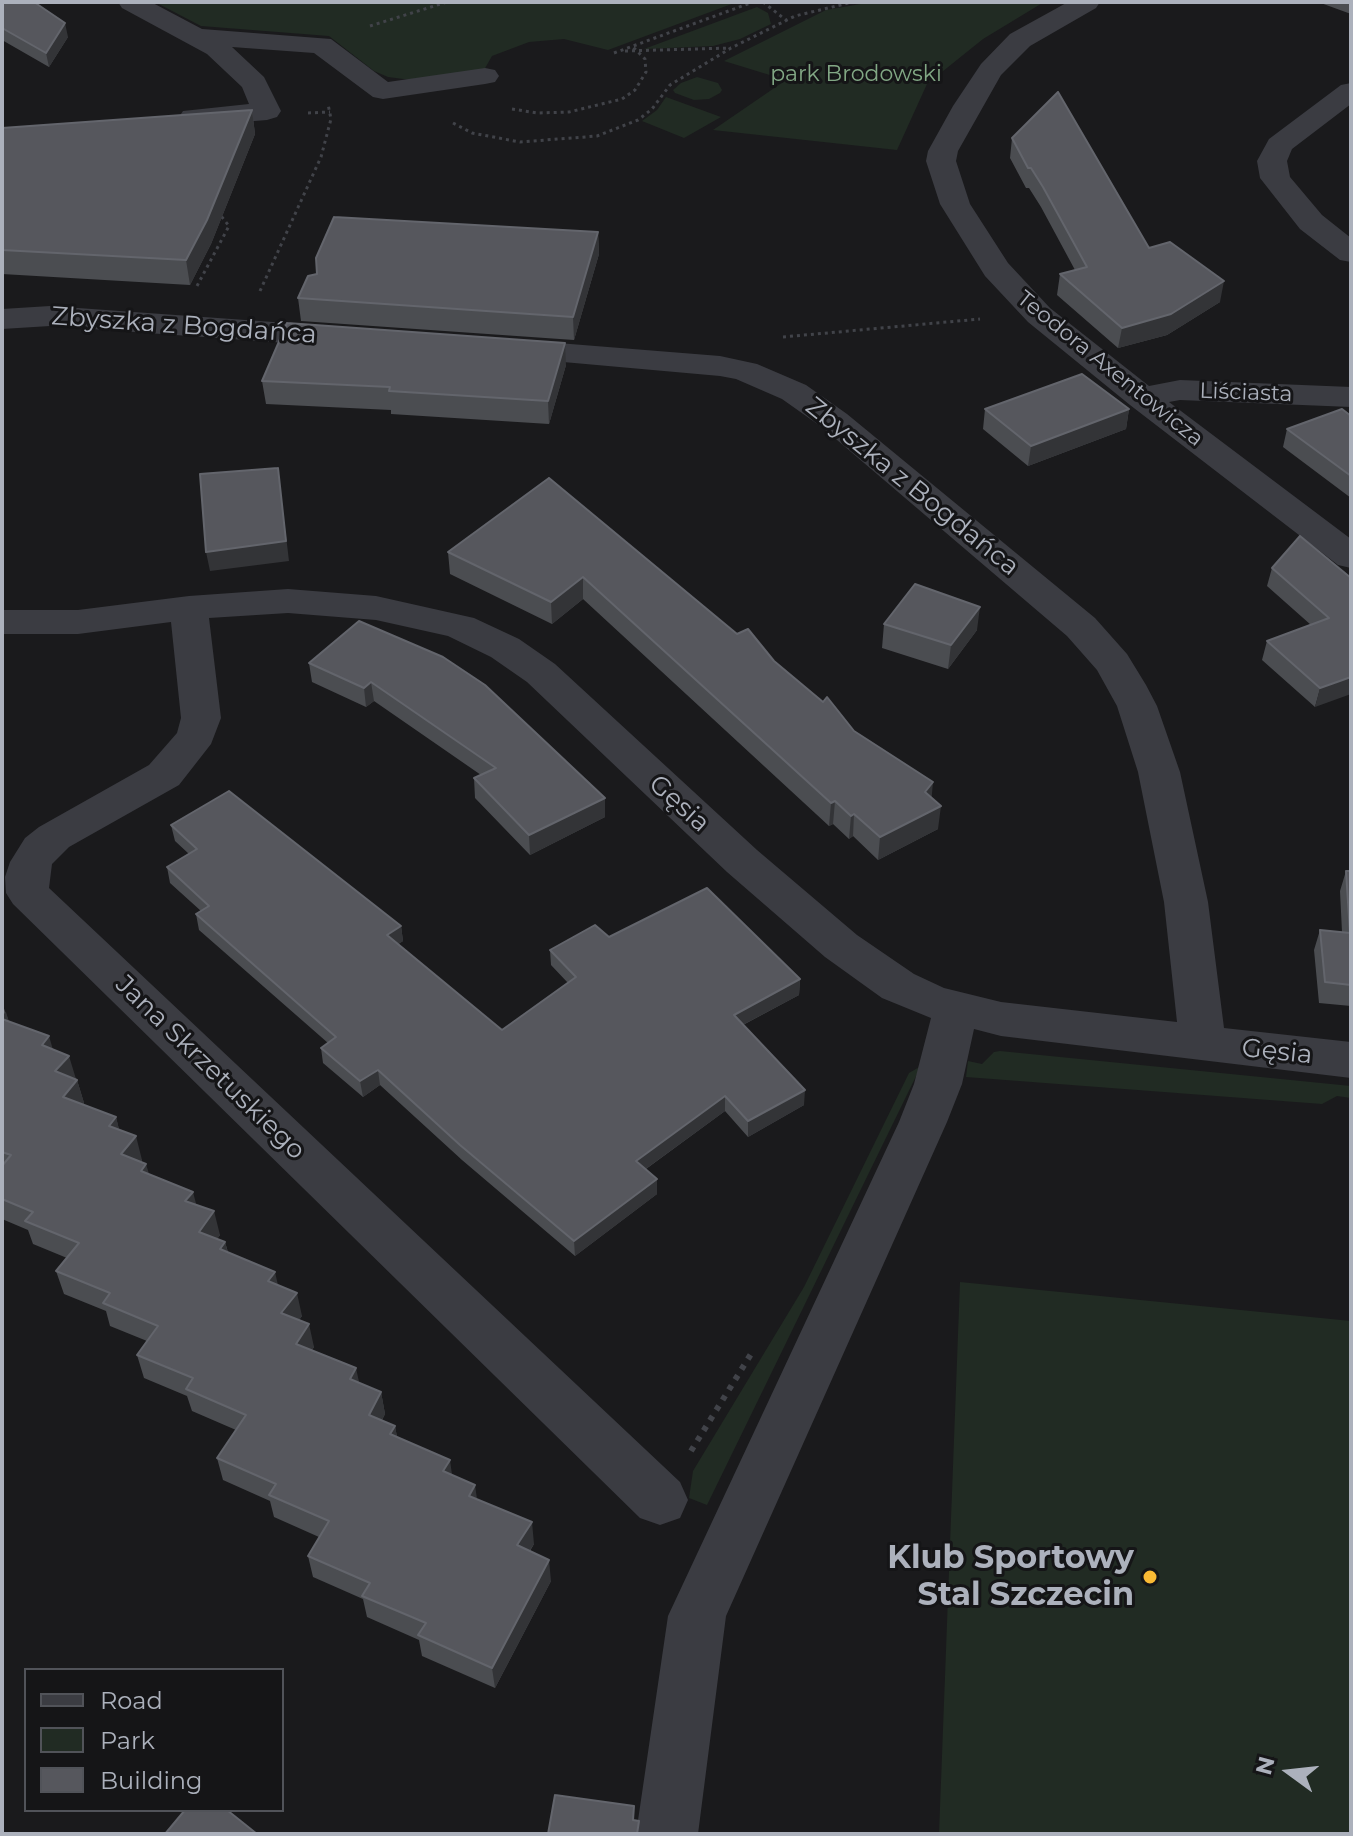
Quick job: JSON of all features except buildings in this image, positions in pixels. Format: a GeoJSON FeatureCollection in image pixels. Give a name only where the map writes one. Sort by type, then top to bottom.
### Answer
{"type":"FeatureCollection","features":[{"type":"Feature","properties":{"kind":"street"},"geometry":{"type":"LineString","coordinates":[[131,2],[217,48],[254,83],[267,111],[173,119]]}},
{"type":"Feature","properties":{"kind":"street","name":"Teodora Axentowicza"},"geometry":{"type":"LineString","coordinates":[[1087,2],[1035,28],[1007,52],[967,106],[943,151],[941,161],[947,185],[966,224],[1017,295],[1142,398],[1351,557]]}},
{"type":"Feature","properties":{"kind":"street"},"geometry":{"type":"LineString","coordinates":[[199,37],[321,45],[383,91],[473,78]]}},
{"type":"Feature","properties":{"kind":"street"},"geometry":{"type":"LineString","coordinates":[[1351,91],[1279,145],[1272,161],[1275,178],[1311,222],[1351,253]]}},
{"type":"Feature","properties":{"kind":"street","name":"Zbyszka z Bogdańca"},"geometry":{"type":"LineString","coordinates":[[2,319],[50,316],[373,339]]}},
{"type":"Feature","properties":{"kind":"street","name":"Zbyszka z Bogdańca"},"geometry":{"type":"LineString","coordinates":[[469,346],[697,362],[745,371],[777,384],[835,421],[1081,627],[1106,654],[1126,685],[1137,706],[1159,772],[1186,902],[1203,1044]]}},
{"type":"Feature","properties":{"kind":"street","name":"Liściasta"},"geometry":{"type":"LineString","coordinates":[[1142,398],[1180,390],[1351,397]]}},
{"type":"Feature","properties":{"kind":"street","name":"Gęsia"},"geometry":{"type":"LineString","coordinates":[[2,622],[78,622],[189,608],[288,601],[348,604],[431,619],[486,637],[541,673],[742,861],[841,946],[898,986],[956,1009],[1001,1019],[1351,1060]]}},
{"type":"Feature","properties":{"kind":"street","name":"Jana Skrzetuskiego"},"geometry":{"type":"LineString","coordinates":[[189,608],[201,718],[197,735],[164,775],[54,837],[40,849],[31,862],[27,877],[28,893],[660,1500]]}},
{"type":"Feature","properties":{"kind":"street"},"geometry":{"type":"LineString","coordinates":[[667,1834],[697,1616],[923,1122],[938,1084],[956,1009]]}},
{"type":"Feature","properties":{"kind":"path"},"geometry":{"type":"LineString","coordinates":[[254,303],[309,189],[331,119],[309,52],[330,38],[447,2]]}},
{"type":"Feature","properties":{"kind":"path"},"geometry":{"type":"LineString","coordinates":[[731,48],[617,52],[753,2]]}},
{"type":"Feature","properties":{"kind":"path"},"geometry":{"type":"LineString","coordinates":[[763,2],[787,21]]}},
{"type":"Feature","properties":{"kind":"path"},"geometry":{"type":"LineString","coordinates":[[383,91],[428,102],[456,126],[472,133],[520,142],[573,140],[619,129],[638,120],[652,109],[670,85],[731,48],[808,12],[853,2]]}},
{"type":"Feature","properties":{"kind":"path"},"geometry":{"type":"LineString","coordinates":[[473,78],[478,97],[522,111],[552,113],[587,110],[622,99],[643,81],[647,65],[640,51],[633,47]]}},
{"type":"Feature","properties":{"kind":"path"},"geometry":{"type":"LineString","coordinates":[[191,295],[229,226],[216,210]]}},
{"type":"Feature","properties":{"kind":"green space"},"geometry":{"type":"Polygon","coordinates":[[[155,2],[737,2],[608,50],[564,39],[529,42],[492,56],[484,70],[411,80],[388,77],[374,71],[329,36],[201,26],[155,2]]]}},
{"type":"Feature","properties":{"kind":"green space","name":"park Brodowski"},"geometry":{"type":"Polygon","coordinates":[[[872,2],[1044,2],[983,39],[927,84],[897,150],[713,130],[786,80],[724,61],[826,10],[872,2]]]}},
{"type":"Feature","properties":{"kind":"green space"},"geometry":{"type":"Polygon","coordinates":[[[757,7],[768,13],[771,24],[740,39],[713,46],[644,49],[757,7]]]}},
{"type":"Feature","properties":{"kind":"green space"},"geometry":{"type":"Polygon","coordinates":[[[697,77],[718,83],[722,90],[709,99],[694,100],[673,90],[697,77]]]}},
{"type":"Feature","properties":{"kind":"green space"},"geometry":{"type":"Polygon","coordinates":[[[666,97],[721,117],[684,138],[642,121],[657,110],[666,97]]]}},
{"type":"Feature","properties":{"kind":"green space"},"geometry":{"type":"Polygon","coordinates":[[[994,1052],[1351,1086],[1351,1098],[1337,1096],[1322,1104],[966,1077],[968,1061],[982,1064],[994,1052]]]}},
{"type":"Feature","properties":{"kind":"green space"},"geometry":{"type":"Polygon","coordinates":[[[921,1066],[707,1505],[689,1498],[693,1471],[804,1287],[909,1073],[921,1066]]]}},
{"type":"Feature","properties":{"kind":"green space","name":"Klub Sportowy Stal Szczecin"},"geometry":{"type":"Polygon","coordinates":[[[960,1282],[1351,1321],[1351,1834],[939,1834],[960,1282]]]}},
{"type":"Feature","properties":{"kind":"place","name":"Klub Sportowy Stal Szczecin"},"geometry":{"type":"Point","coordinates":[1150,1577]}}]}
